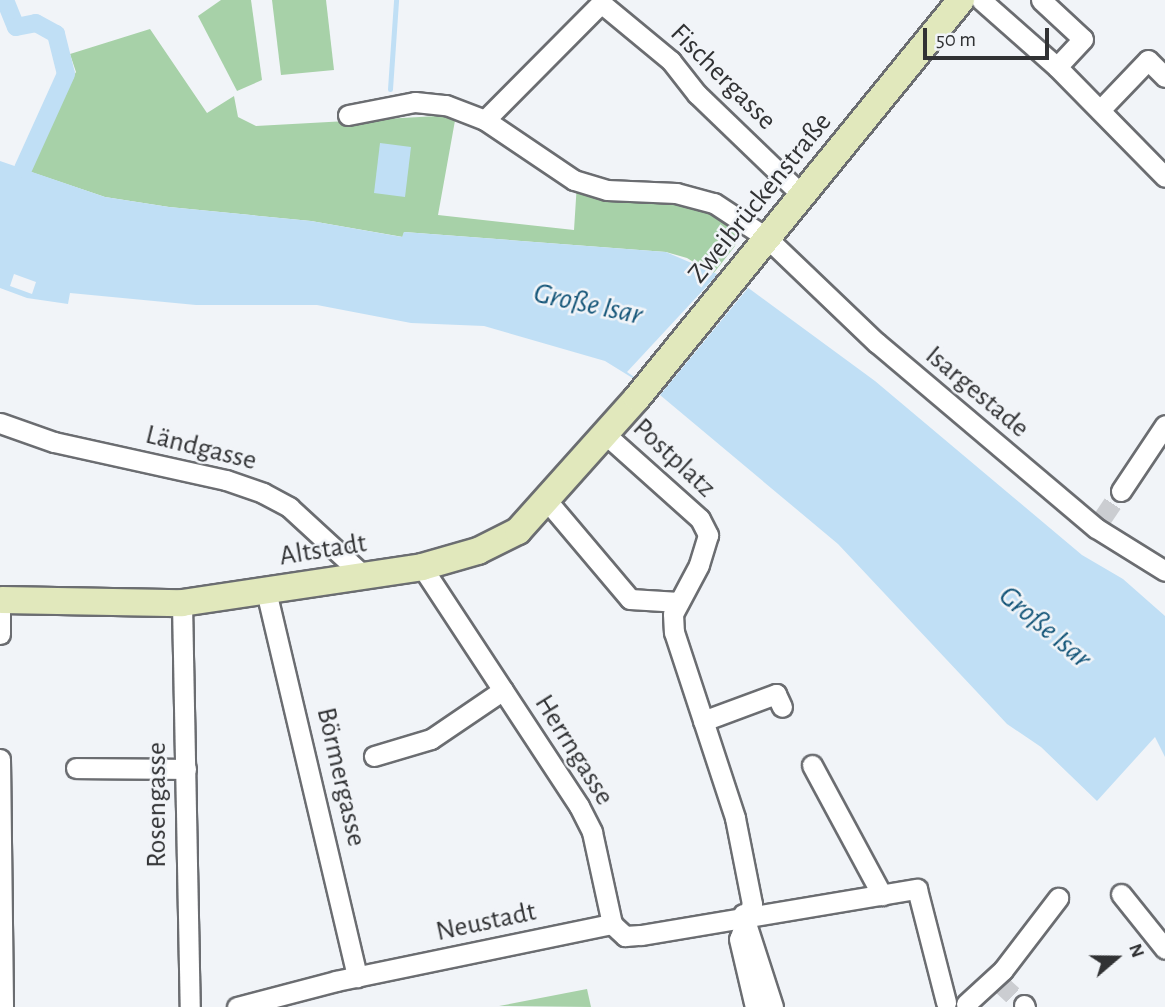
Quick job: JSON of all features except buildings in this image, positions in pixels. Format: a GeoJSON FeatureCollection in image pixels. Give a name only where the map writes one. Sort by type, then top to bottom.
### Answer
{"type":"FeatureCollection","features":[{"type":"Feature","properties":{"kind":"street","name":"Zweibrückenstraße"},"geometry":{"type":"LineString","coordinates":[[606,434],[961,0]]}},
{"type":"Feature","properties":{"kind":"street"},"geometry":{"type":"LineString","coordinates":[[981,0],[1057,66],[1165,177]]}},
{"type":"Feature","properties":{"kind":"street"},"geometry":{"type":"LineString","coordinates":[[1041,0],[1083,39],[1057,66]]}},
{"type":"Feature","properties":{"kind":"street","name":"Fischergasse"},"geometry":{"type":"LineString","coordinates":[[485,120],[599,2],[670,61],[722,118],[802,195]]}},
{"type":"Feature","properties":{"kind":"street"},"geometry":{"type":"LineString","coordinates":[[1100,110],[1148,60],[1165,77]]}},
{"type":"Feature","properties":{"kind":"street","name":"Isargestade"},"geometry":{"type":"LineString","coordinates":[[348,115],[415,102],[466,110],[574,180],[607,190],[676,193],[714,203],[767,238],[877,343],[1099,523],[1165,571]]}},
{"type":"Feature","properties":{"kind":"street","name":"Ländgasse"},"geometry":{"type":"LineString","coordinates":[[0,422],[54,442],[226,480],[263,493],[289,507],[364,576]]}},
{"type":"Feature","properties":{"kind":"street"},"geometry":{"type":"LineString","coordinates":[[1121,491],[1165,425]]}},
{"type":"Feature","properties":{"kind":"street","name":"Altstadt"},"geometry":{"type":"LineString","coordinates":[[1,600],[182,603],[422,567],[503,540],[548,502],[606,434]]}},
{"type":"Feature","properties":{"kind":"street","name":"Postplatz"},"geometry":{"type":"LineString","coordinates":[[606,434],[700,519],[708,535],[699,565],[679,601]]}},
{"type":"Feature","properties":{"kind":"street"},"geometry":{"type":"LineString","coordinates":[[548,502],[630,599],[679,601],[673,614],[674,632],[729,794],[742,863],[737,891],[773,1007]]}},
{"type":"Feature","properties":{"kind":"street","name":"Herrngasse"},"geometry":{"type":"LineString","coordinates":[[422,567],[573,796],[592,832],[612,924]]}},
{"type":"Feature","properties":{"kind":"street","name":"Börmergasse"},"geometry":{"type":"LineString","coordinates":[[266,591],[358,977]]}},
{"type":"Feature","properties":{"kind":"street"},"geometry":{"type":"LineString","coordinates":[[0,634],[1,600]]}},
{"type":"Feature","properties":{"kind":"street","name":"Rosengasse"},"geometry":{"type":"LineString","coordinates":[[182,603],[190,1007]]}},
{"type":"Feature","properties":{"kind":"street","name":"Herrngasse"},"geometry":{"type":"LineString","coordinates":[[374,756],[431,739],[503,690]]}},
{"type":"Feature","properties":{"kind":"street"},"geometry":{"type":"LineString","coordinates":[[703,721],[776,694],[782,707]]}},
{"type":"Feature","properties":{"kind":"street"},"geometry":{"type":"LineString","coordinates":[[0,759],[3,1007]]}},
{"type":"Feature","properties":{"kind":"street"},"geometry":{"type":"LineString","coordinates":[[812,765],[881,895]]}},
{"type":"Feature","properties":{"kind":"street"},"geometry":{"type":"LineString","coordinates":[[76,768],[186,769]]}},
{"type":"Feature","properties":{"kind":"street","name":"Neustadt"},"geometry":{"type":"LineString","coordinates":[[237,1007],[358,977],[612,924],[625,936],[745,921],[917,889],[946,1002]]}},
{"type":"Feature","properties":{"kind":"street"},"geometry":{"type":"LineString","coordinates":[[1121,894],[1165,949]]}},
{"type":"Feature","properties":{"kind":"street"},"geometry":{"type":"LineString","coordinates":[[966,1004],[997,980],[1058,898]]}},
{"type":"Feature","properties":{"kind":"street"},"geometry":{"type":"LineString","coordinates":[[745,921],[739,939],[755,1007]]}},
{"type":"Feature","properties":{"kind":"green space"},"geometry":{"type":"Polygon","coordinates":[[[221,0],[251,0],[262,80],[237,91],[198,16],[221,0]]]}},
{"type":"Feature","properties":{"kind":"green space"},"geometry":{"type":"Polygon","coordinates":[[[272,0],[326,0],[334,70],[281,75],[272,0]]]}},
{"type":"Feature","properties":{"kind":"green space"},"geometry":{"type":"Polygon","coordinates":[[[150,29],[207,113],[234,96],[238,117],[256,126],[456,115],[438,215],[574,230],[577,183],[615,199],[685,204],[720,215],[737,233],[735,246],[713,274],[687,258],[666,252],[404,232],[403,237],[311,221],[169,207],[105,197],[28,171],[41,130],[76,72],[70,54],[150,29]]]}},
{"type":"Feature","properties":{"kind":"green space"},"geometry":{"type":"Polygon","coordinates":[[[587,989],[591,1007],[499,1006],[587,989]]]}},
{"type":"Feature","properties":{"kind":"water"},"geometry":{"type":"Polygon","coordinates":[[[380,143],[411,147],[405,197],[374,193],[380,143]]]}},
{"type":"Feature","properties":{"kind":"water","name":"Große Isar"},"geometry":{"type":"Polygon","coordinates":[[[0,161],[105,197],[169,207],[311,221],[402,237],[404,232],[666,252],[747,287],[875,381],[1082,555],[1123,579],[1165,616],[1165,757],[1155,737],[1097,801],[1041,747],[1007,724],[838,544],[660,395],[605,361],[484,326],[411,323],[317,305],[196,305],[70,293],[68,304],[27,298],[0,288],[0,161]]]}},
{"type":"Feature","properties":{"kind":"pier"},"geometry":{"type":"Polygon","coordinates":[[[719,273],[748,288],[660,395],[627,372],[719,273]]]}},
{"type":"Feature","properties":{"kind":"pier"},"geometry":{"type":"Polygon","coordinates":[[[14,274],[36,282],[32,294],[10,286],[14,274]]]}},
{"type":"Feature","properties":{"kind":"waterway"},"geometry":{"type":"LineString","coordinates":[[5,0],[16,27],[36,23],[56,34],[66,74],[23,169]]}},
{"type":"Feature","properties":{"kind":"waterway"},"geometry":{"type":"LineString","coordinates":[[390,89],[396,0]]}},
{"type":"Feature","properties":{"kind":"tunnel"},"geometry":{"type":"LineString","coordinates":[[1102,519],[1121,491]]}},
{"type":"Feature","properties":{"kind":"tunnel"},"geometry":{"type":"LineString","coordinates":[[999,982],[1024,1005]]}}]}
